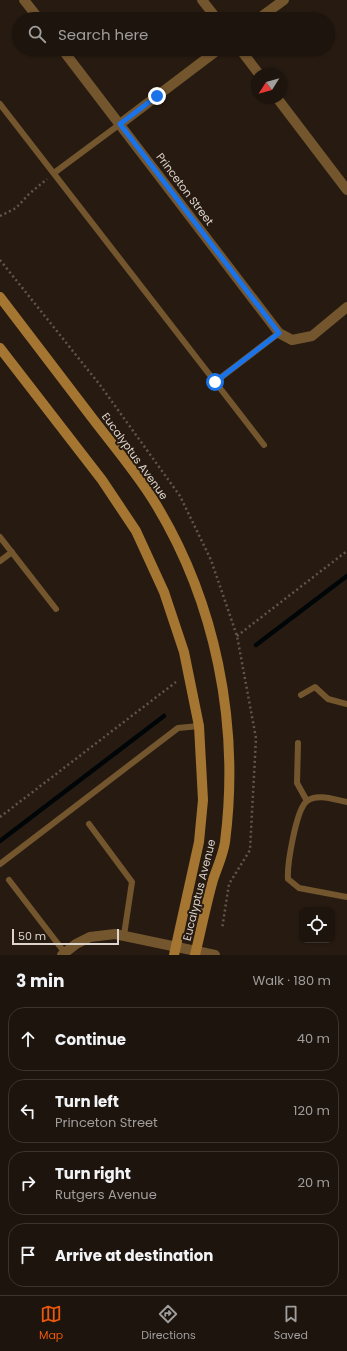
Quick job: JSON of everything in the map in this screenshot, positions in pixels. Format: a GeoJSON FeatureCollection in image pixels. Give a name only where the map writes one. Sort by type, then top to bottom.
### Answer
{"type":"FeatureCollection","features":[{"type":"Feature","properties":{"kind":"street"},"geometry":{"type":"LineString","coordinates":[[24,0],[33,12]]}},
{"type":"Feature","properties":{"kind":"street"},"geometry":{"type":"LineString","coordinates":[[202,0],[211,12]]}},
{"type":"Feature","properties":{"kind":"street"},"geometry":{"type":"LineString","coordinates":[[268,12],[284,0]]}},
{"type":"Feature","properties":{"kind":"street","name":"Princeton Street"},"geometry":{"type":"LineString","coordinates":[[67,56],[279,333],[292,340],[312,336],[347,307]]}},
{"type":"Feature","properties":{"kind":"street"},"geometry":{"type":"LineString","coordinates":[[120,124],[210,56]]}},
{"type":"Feature","properties":{"kind":"street"},"geometry":{"type":"LineString","coordinates":[[245,56],[254,68]]}},
{"type":"Feature","properties":{"kind":"street"},"geometry":{"type":"LineString","coordinates":[[282,104],[347,190]]}},
{"type":"Feature","properties":{"kind":"street","name":"Eucalyptus Avenue"},"geometry":{"type":"LineString","coordinates":[[0,297],[152,498],[184,556],[211,630],[228,720],[230,787],[225,844],[213,881],[196,953]]}},
{"type":"Feature","properties":{"kind":"street","name":"Eucalyptus Avenue"},"geometry":{"type":"LineString","coordinates":[[0,348],[102,480],[136,531],[164,592],[184,652],[199,726],[204,800],[199,842],[175,951]]}},
{"type":"Feature","properties":{"kind":"street"},"geometry":{"type":"LineString","coordinates":[[64,954],[76,944],[90,937],[115,934],[124,935],[175,951],[215,955]]}},
{"type":"Feature","properties":{"kind":"lane"},"geometry":{"type":"LineString","coordinates":[[0,104],[264,445]]}},
{"type":"Feature","properties":{"kind":"lane"},"geometry":{"type":"LineString","coordinates":[[54,173],[120,124]]}},
{"type":"Feature","properties":{"kind":"lane"},"geometry":{"type":"LineString","coordinates":[[215,382],[279,333]]}},
{"type":"Feature","properties":{"kind":"lane"},"geometry":{"type":"LineString","coordinates":[[0,537],[56,609]]}},
{"type":"Feature","properties":{"kind":"lane"},"geometry":{"type":"LineString","coordinates":[[0,561],[12,552]]}},
{"type":"Feature","properties":{"kind":"lane"},"geometry":{"type":"LineString","coordinates":[[301,695],[315,688],[328,699],[347,704]]}},
{"type":"Feature","properties":{"kind":"lane"},"geometry":{"type":"LineString","coordinates":[[0,864],[178,728],[199,726]]}},
{"type":"Feature","properties":{"kind":"lane"},"geometry":{"type":"LineString","coordinates":[[298,743],[297,783],[307,801]]}},
{"type":"Feature","properties":{"kind":"lane"},"geometry":{"type":"LineString","coordinates":[[347,802],[320,796],[307,801],[300,811],[287,867],[288,879],[299,888],[347,897]]}},
{"type":"Feature","properties":{"kind":"lane"},"geometry":{"type":"LineString","coordinates":[[89,824],[132,882],[124,935]]}},
{"type":"Feature","properties":{"kind":"lane"},"geometry":{"type":"LineString","coordinates":[[9,880],[64,954]]}},
{"type":"Feature","properties":{"kind":"path"},"geometry":{"type":"LineString","coordinates":[[0,216],[16,208],[29,194],[54,173]]}},
{"type":"Feature","properties":{"kind":"path"},"geometry":{"type":"LineString","coordinates":[[0,260],[100,385],[180,496],[212,560],[237,636],[256,738],[250,850],[229,884],[222,929]]}},
{"type":"Feature","properties":{"kind":"path"},"geometry":{"type":"LineString","coordinates":[[237,636],[347,551]]}},
{"type":"Feature","properties":{"kind":"path"},"geometry":{"type":"LineString","coordinates":[[0,817],[176,682]]}},
{"type":"Feature","properties":{"kind":"waterway"},"geometry":{"type":"LineString","coordinates":[[256,645],[347,576]]}},
{"type":"Feature","properties":{"kind":"waterway"},"geometry":{"type":"LineString","coordinates":[[0,841],[164,716]]}},
{"type":"Feature","properties":{"kind":"route"},"geometry":{"type":"LineString","coordinates":[[157,96],[120,124],[279,333],[215,382]]}}]}
